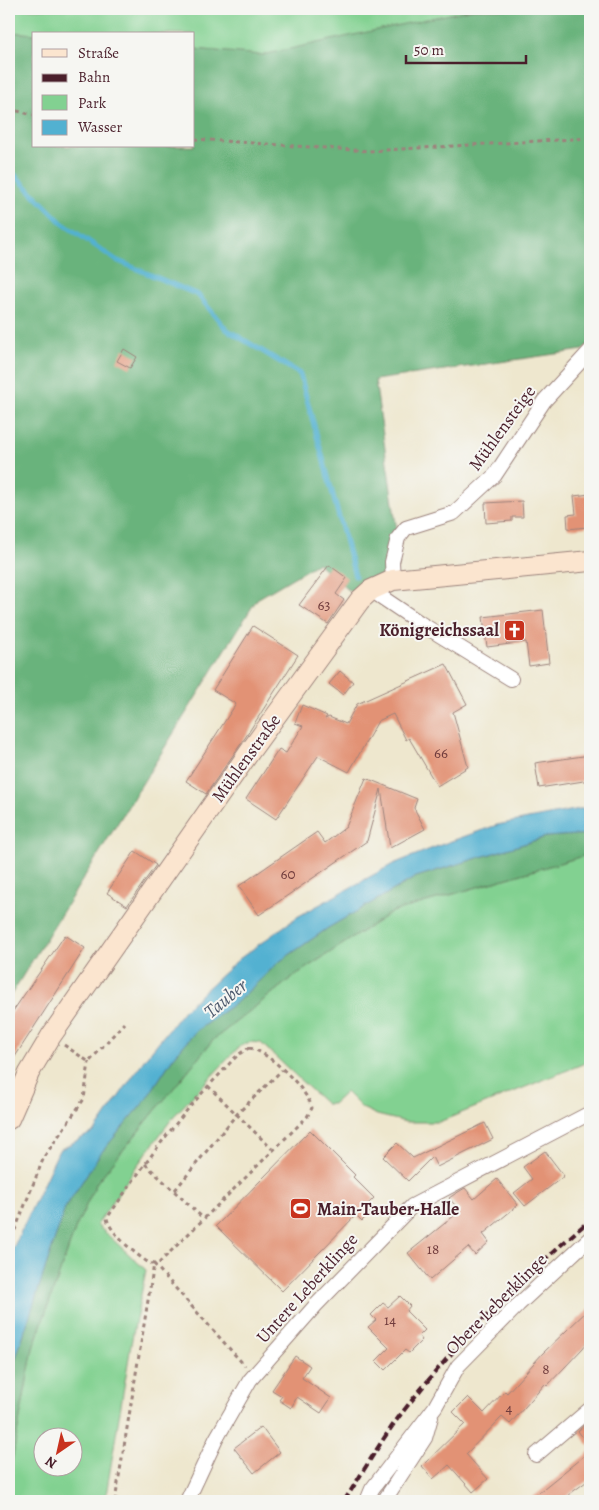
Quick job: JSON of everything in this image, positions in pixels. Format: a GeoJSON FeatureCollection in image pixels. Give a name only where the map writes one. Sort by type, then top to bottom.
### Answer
{"type":"FeatureCollection","features":[{"type":"Feature","properties":{"kind":"main road","name":"Mühlenstraße"},"geometry":{"type":"LineString","coordinates":[[9,1119],[29,1073],[50,1036],[257,742],[360,600],[371,590],[393,580],[590,562]]}},
{"type":"Feature","properties":{"kind":"street","name":"Mühlensteige"},"geometry":{"type":"LineString","coordinates":[[393,580],[392,562],[398,538],[406,528],[454,513],[495,475],[544,401],[590,351]]}},
{"type":"Feature","properties":{"kind":"street"},"geometry":{"type":"LineString","coordinates":[[371,590],[420,623],[511,679]]}},
{"type":"Feature","properties":{"kind":"street","name":"Untere Leberklinge"},"geometry":{"type":"LineString","coordinates":[[187,1501],[216,1439],[254,1375],[354,1264],[412,1206],[590,1112]]}},
{"type":"Feature","properties":{"kind":"street","name":"Obere Leberklinge"},"geometry":{"type":"LineString","coordinates":[[367,1501],[372,1488],[435,1407],[458,1366],[518,1305],[590,1238]]}},
{"type":"Feature","properties":{"kind":"street"},"geometry":{"type":"LineString","coordinates":[[384,1501],[425,1438],[435,1407]]}},
{"type":"Feature","properties":{"kind":"street"},"geometry":{"type":"LineString","coordinates":[[536,1455],[590,1409]]}},
{"type":"Feature","properties":{"kind":"path"},"geometry":{"type":"LineString","coordinates":[[9,109],[32,115]]}},
{"type":"Feature","properties":{"kind":"path"},"geometry":{"type":"LineString","coordinates":[[195,139],[368,151],[590,138]]}},
{"type":"Feature","properties":{"kind":"path"},"geometry":{"type":"LineString","coordinates":[[9,1245],[44,1157],[84,1099],[88,1062],[124,1023]]}},
{"type":"Feature","properties":{"kind":"path"},"geometry":{"type":"LineString","coordinates":[[50,1036],[88,1062]]}},
{"type":"Feature","properties":{"kind":"path"},"geometry":{"type":"LineString","coordinates":[[154,1264],[163,1259],[307,1117],[312,1108],[310,1098],[264,1053],[249,1048],[241,1052],[208,1086],[145,1164],[107,1218],[108,1226],[145,1261],[154,1264],[254,1375]]}},
{"type":"Feature","properties":{"kind":"path"},"geometry":{"type":"LineString","coordinates":[[175,1190],[236,1115],[282,1070]]}},
{"type":"Feature","properties":{"kind":"path"},"geometry":{"type":"LineString","coordinates":[[208,1086],[272,1150]]}},
{"type":"Feature","properties":{"kind":"path"},"geometry":{"type":"LineString","coordinates":[[145,1164],[203,1218]]}},
{"type":"Feature","properties":{"kind":"path"},"geometry":{"type":"LineString","coordinates":[[115,1501],[154,1264]]}},
{"type":"Feature","properties":{"kind":"green space"},"geometry":{"type":"Polygon","coordinates":[[[9,9],[473,9],[262,56],[195,49],[195,32],[32,32],[32,34],[9,32],[9,9]]]}},
{"type":"Feature","properties":{"kind":"green space"},"geometry":{"type":"Polygon","coordinates":[[[473,9],[590,9],[590,342],[583,350],[375,380],[398,538],[393,580],[360,600],[318,563],[257,599],[9,998],[9,206],[14,203],[9,197],[9,32],[32,34],[32,148],[195,148],[195,49],[262,55],[473,9]]]}},
{"type":"Feature","properties":{"kind":"green space"},"geometry":{"type":"Polygon","coordinates":[[[590,834],[590,854],[392,912],[294,976],[213,1040],[97,1182],[76,1227],[33,1348],[11,1466],[9,1464],[11,1373],[65,1208],[100,1154],[145,1101],[173,1058],[196,1031],[237,1002],[279,962],[328,928],[416,877],[546,837],[590,834]]]}},
{"type":"Feature","properties":{"kind":"green space"},"geometry":{"type":"Polygon","coordinates":[[[590,854],[590,1061],[439,1122],[406,1122],[377,1115],[362,1108],[346,1092],[333,1104],[326,1104],[261,1043],[250,1042],[240,1046],[174,1116],[136,1167],[97,1225],[146,1270],[132,1339],[105,1501],[10,1501],[11,1466],[33,1348],[76,1227],[97,1182],[213,1040],[294,976],[392,912],[590,854]]]}},
{"type":"Feature","properties":{"kind":"water","name":"Tauber"},"geometry":{"type":"Polygon","coordinates":[[[590,807],[590,834],[546,837],[416,877],[328,928],[279,962],[237,1002],[196,1031],[173,1058],[145,1101],[100,1154],[65,1208],[11,1373],[9,1394],[9,1257],[59,1150],[95,1131],[144,1060],[185,1009],[239,959],[297,917],[393,864],[497,825],[590,807]]]}},
{"type":"Feature","properties":{"kind":"building"},"geometry":{"type":"Polygon","coordinates":[[[124,349],[137,357],[130,368],[117,361],[124,349]]]}},
{"type":"Feature","properties":{"kind":"building"},"geometry":{"type":"Polygon","coordinates":[[[590,494],[590,521],[586,521],[587,527],[568,529],[567,515],[576,514],[574,496],[590,494]]]}},
{"type":"Feature","properties":{"kind":"building"},"geometry":{"type":"Polygon","coordinates":[[[522,501],[523,517],[512,517],[512,521],[486,523],[485,503],[522,501]]]}},
{"type":"Feature","properties":{"kind":"building"},"geometry":{"type":"Polygon","coordinates":[[[329,565],[347,578],[336,594],[344,600],[328,624],[299,605],[329,565]]]}},
{"type":"Feature","properties":{"kind":"building","name":"Königreichssaal"},"geometry":{"type":"Polygon","coordinates":[[[543,610],[549,663],[529,666],[526,642],[487,647],[483,617],[543,610]]]}},
{"type":"Feature","properties":{"kind":"building"},"geometry":{"type":"Polygon","coordinates":[[[253,626],[298,655],[245,738],[206,794],[186,781],[236,704],[213,690],[253,626]]]}},
{"type":"Feature","properties":{"kind":"building"},"geometry":{"type":"Polygon","coordinates":[[[446,664],[467,704],[453,712],[468,767],[437,786],[409,738],[406,740],[393,714],[378,721],[349,772],[318,756],[276,819],[246,799],[279,749],[286,753],[303,726],[295,723],[302,705],[327,716],[325,719],[329,717],[346,724],[357,704],[446,664]]]}},
{"type":"Feature","properties":{"kind":"building"},"geometry":{"type":"Polygon","coordinates":[[[340,671],[353,682],[343,695],[329,684],[340,671]]]}},
{"type":"Feature","properties":{"kind":"building"},"geometry":{"type":"Polygon","coordinates":[[[590,755],[590,780],[539,788],[535,763],[590,755]]]}},
{"type":"Feature","properties":{"kind":"building"},"geometry":{"type":"Polygon","coordinates":[[[366,778],[417,799],[414,808],[425,829],[390,848],[381,789],[367,841],[259,915],[239,886],[317,832],[325,843],[346,827],[366,778]]]}},
{"type":"Feature","properties":{"kind":"building"},"geometry":{"type":"Polygon","coordinates":[[[135,851],[156,865],[127,906],[107,893],[135,851]]]}},
{"type":"Feature","properties":{"kind":"building"},"geometry":{"type":"Polygon","coordinates":[[[65,935],[85,948],[9,1066],[9,1017],[65,935]]]}},
{"type":"Feature","properties":{"kind":"building"},"geometry":{"type":"Polygon","coordinates":[[[485,1123],[493,1139],[437,1167],[432,1157],[408,1181],[383,1157],[397,1143],[413,1158],[485,1123]]]}},
{"type":"Feature","properties":{"kind":"building","name":"Main-Tauber-Halle"},"geometry":{"type":"Polygon","coordinates":[[[310,1130],[355,1175],[353,1177],[374,1198],[366,1206],[371,1211],[362,1221],[356,1215],[282,1291],[216,1226],[310,1130]]]}},
{"type":"Feature","properties":{"kind":"building"},"geometry":{"type":"Polygon","coordinates":[[[545,1151],[564,1176],[525,1206],[514,1193],[532,1179],[523,1167],[545,1151]]]}},
{"type":"Feature","properties":{"kind":"building"},"geometry":{"type":"Polygon","coordinates":[[[497,1179],[518,1205],[483,1234],[489,1242],[475,1255],[468,1247],[430,1280],[408,1253],[460,1211],[449,1198],[465,1188],[474,1199],[497,1179]]]}},
{"type":"Feature","properties":{"kind":"building"},"geometry":{"type":"Polygon","coordinates":[[[400,1296],[410,1306],[406,1311],[425,1330],[419,1336],[422,1340],[409,1353],[405,1350],[385,1370],[376,1361],[389,1348],[368,1327],[376,1320],[371,1315],[383,1303],[388,1307],[400,1296]]]}},
{"type":"Feature","properties":{"kind":"building"},"geometry":{"type":"Polygon","coordinates":[[[590,1308],[590,1338],[583,1348],[547,1386],[545,1384],[510,1424],[502,1417],[466,1454],[488,1479],[473,1492],[449,1465],[433,1479],[422,1466],[465,1424],[453,1412],[468,1397],[484,1413],[505,1391],[507,1393],[543,1353],[590,1308]]]}},
{"type":"Feature","properties":{"kind":"building"},"geometry":{"type":"Polygon","coordinates":[[[295,1356],[310,1366],[302,1378],[331,1398],[321,1413],[297,1397],[291,1408],[279,1400],[282,1396],[272,1390],[295,1356]]]}},
{"type":"Feature","properties":{"kind":"building"},"geometry":{"type":"Polygon","coordinates":[[[590,1420],[590,1447],[578,1431],[590,1420]]]}},
{"type":"Feature","properties":{"kind":"building"},"geometry":{"type":"Polygon","coordinates":[[[261,1427],[280,1452],[254,1473],[234,1448],[261,1427]]]}},
{"type":"Feature","properties":{"kind":"building"},"geometry":{"type":"Polygon","coordinates":[[[590,1451],[590,1479],[560,1501],[528,1501],[590,1451]]]}},
{"type":"Feature","properties":{"kind":"waterway"},"geometry":{"type":"LineString","coordinates":[[9,169],[62,223],[116,260],[198,295],[226,329],[300,374],[355,576]]}},
{"type":"Feature","properties":{"kind":"railway"},"geometry":{"type":"LineString","coordinates":[[344,1501],[381,1443],[426,1383],[470,1333],[516,1286],[590,1220]]}},
{"type":"Feature","properties":{"kind":"place","name":"Königreichssaal"},"geometry":{"type":"Point","coordinates":[515,630]}},
{"type":"Feature","properties":{"kind":"place","name":"Main-Tauber-Halle"},"geometry":{"type":"Point","coordinates":[301,1209]}}]}
